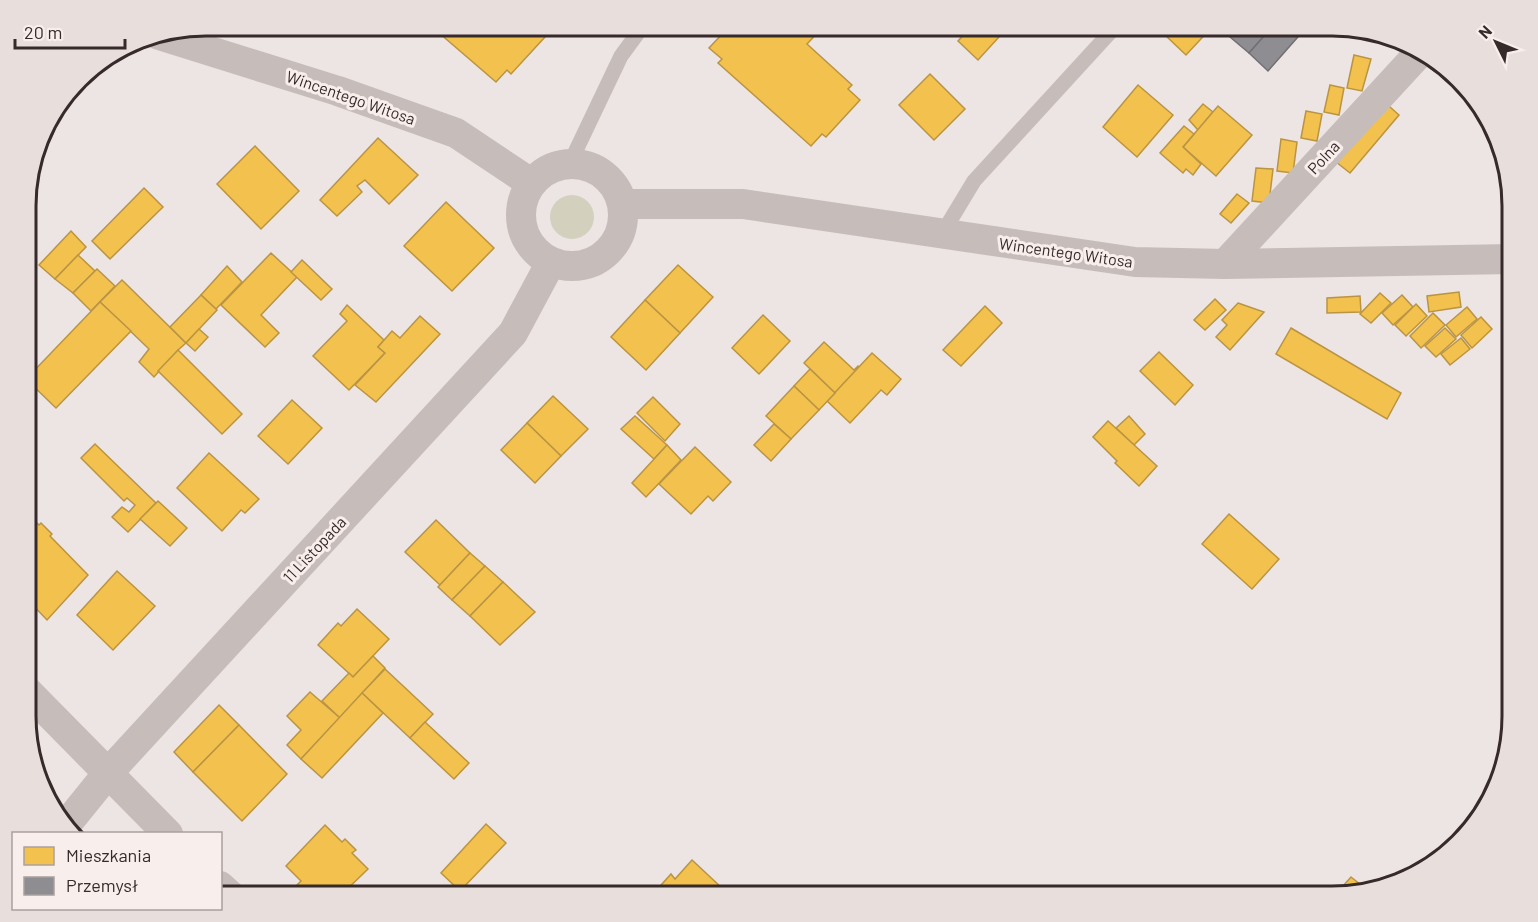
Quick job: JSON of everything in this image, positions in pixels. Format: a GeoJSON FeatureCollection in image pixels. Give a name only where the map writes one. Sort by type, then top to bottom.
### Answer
{"type":"FeatureCollection","features":[{"type":"Feature","properties":{"kind":"street","name":"Wincentego Witosa"},"geometry":{"type":"LineString","coordinates":[[173,39],[338,92],[456,133],[531,183]]}},
{"type":"Feature","properties":{"kind":"street","name":"Polna"},"geometry":{"type":"LineString","coordinates":[[1225,264],[1415,58]]}},
{"type":"Feature","properties":{"kind":"street"},"geometry":{"type":"LineString","coordinates":[[570,163],[592,167],[611,180],[623,204],[622,231],[604,257],[574,268],[550,264],[524,238],[520,210],[531,183],[548,168],[570,163]]}},
{"type":"Feature","properties":{"kind":"street","name":"Wincentego Witosa"},"geometry":{"type":"LineString","coordinates":[[623,204],[743,204],[1135,262],[1225,264],[1502,259]]}},
{"type":"Feature","properties":{"kind":"street","name":"11 Listopada"},"geometry":{"type":"LineString","coordinates":[[71,819],[108,773],[513,333],[550,264]]}},
{"type":"Feature","properties":{"kind":"street"},"geometry":{"type":"LineString","coordinates":[[36,700],[166,832]]}},
{"type":"Feature","properties":{"kind":"lane"},"geometry":{"type":"LineString","coordinates":[[570,163],[621,56],[636,36]]}},
{"type":"Feature","properties":{"kind":"lane"},"geometry":{"type":"LineString","coordinates":[[942,234],[974,181],[1107,36]]}},
{"type":"Feature","properties":{"kind":"shaded area"},"geometry":{"type":"Polygon","coordinates":[[[572,195],[587,202],[594,217],[587,232],[572,239],[557,232],[550,217],[557,202],[572,195]]]}},
{"type":"Feature","properties":{"kind":"building: Mieszkania"},"geometry":{"type":"Polygon","coordinates":[[[443,36],[545,37],[511,74],[507,70],[496,82],[443,36]]]}},
{"type":"Feature","properties":{"kind":"building: Mieszkania"},"geometry":{"type":"Polygon","coordinates":[[[720,36],[815,36],[807,44],[852,85],[848,89],[860,100],[826,137],[822,134],[811,146],[718,63],[722,59],[709,48],[720,36]]]}},
{"type":"Feature","properties":{"kind":"building: Mieszkania"},"geometry":{"type":"Polygon","coordinates":[[[963,36],[1000,36],[978,60],[958,41],[963,36]]]}},
{"type":"Feature","properties":{"kind":"building: Mieszkania"},"geometry":{"type":"Polygon","coordinates":[[[1166,36],[1204,36],[1186,55],[1166,36]]]}},
{"type":"Feature","properties":{"kind":"building: Mieszkania"},"geometry":{"type":"Polygon","coordinates":[[[1354,55],[1371,59],[1362,91],[1347,88],[1354,55]]]}},
{"type":"Feature","properties":{"kind":"building: Mieszkania"},"geometry":{"type":"Polygon","coordinates":[[[930,74],[965,109],[934,140],[899,105],[930,74]]]}},
{"type":"Feature","properties":{"kind":"building: Mieszkania"},"geometry":{"type":"Polygon","coordinates":[[[1138,85],[1173,115],[1137,157],[1103,127],[1138,85]]]}},
{"type":"Feature","properties":{"kind":"building: Mieszkania"},"geometry":{"type":"Polygon","coordinates":[[[1330,85],[1344,88],[1339,115],[1324,112],[1330,85]]]}},
{"type":"Feature","properties":{"kind":"building: Mieszkania"},"geometry":{"type":"Polygon","coordinates":[[[1381,99],[1399,115],[1350,173],[1331,158],[1381,99]]]}},
{"type":"Feature","properties":{"kind":"building: Mieszkania"},"geometry":{"type":"Polygon","coordinates":[[[1203,104],[1213,112],[1198,130],[1189,120],[1203,104]]]}},
{"type":"Feature","properties":{"kind":"building: Mieszkania"},"geometry":{"type":"Polygon","coordinates":[[[1218,106],[1252,135],[1216,176],[1183,147],[1218,106]]]}},
{"type":"Feature","properties":{"kind":"building: Mieszkania"},"geometry":{"type":"Polygon","coordinates":[[[1306,111],[1322,114],[1317,141],[1301,138],[1306,111]]]}},
{"type":"Feature","properties":{"kind":"building: Mieszkania"},"geometry":{"type":"Polygon","coordinates":[[[1184,126],[1194,134],[1183,147],[1201,164],[1193,175],[1186,169],[1183,173],[1160,153],[1184,126]]]}},
{"type":"Feature","properties":{"kind":"building: Mieszkania"},"geometry":{"type":"Polygon","coordinates":[[[378,138],[418,175],[389,204],[365,180],[357,186],[362,192],[337,216],[320,200],[378,138]]]}},
{"type":"Feature","properties":{"kind":"building: Mieszkania"},"geometry":{"type":"Polygon","coordinates":[[[1281,139],[1297,142],[1293,173],[1277,171],[1281,139]]]}},
{"type":"Feature","properties":{"kind":"building: Mieszkania"},"geometry":{"type":"Polygon","coordinates":[[[255,146],[299,191],[261,229],[217,184],[255,146]]]}},
{"type":"Feature","properties":{"kind":"building: Mieszkania"},"geometry":{"type":"Polygon","coordinates":[[[1256,168],[1273,169],[1269,203],[1252,201],[1256,168]]]}},
{"type":"Feature","properties":{"kind":"building: Mieszkania"},"geometry":{"type":"Polygon","coordinates":[[[144,188],[163,207],[110,259],[92,241],[144,188]]]}},
{"type":"Feature","properties":{"kind":"building: Mieszkania"},"geometry":{"type":"Polygon","coordinates":[[[1237,194],[1249,203],[1231,223],[1220,214],[1237,194]]]}},
{"type":"Feature","properties":{"kind":"building: Mieszkania"},"geometry":{"type":"Polygon","coordinates":[[[446,202],[494,248],[452,291],[404,246],[446,202]]]}},
{"type":"Feature","properties":{"kind":"building: Mieszkania"},"geometry":{"type":"Polygon","coordinates":[[[71,231],[86,247],[55,279],[39,265],[71,231]]]}},
{"type":"Feature","properties":{"kind":"building: Mieszkania"},"geometry":{"type":"Polygon","coordinates":[[[271,253],[297,277],[261,315],[279,333],[265,347],[221,305],[271,253]]]}},
{"type":"Feature","properties":{"kind":"building: Mieszkania"},"geometry":{"type":"Polygon","coordinates":[[[78,255],[95,271],[73,293],[55,279],[78,255]]]}},
{"type":"Feature","properties":{"kind":"building: Mieszkania"},"geometry":{"type":"Polygon","coordinates":[[[302,260],[332,289],[321,300],[291,272],[302,260]]]}},
{"type":"Feature","properties":{"kind":"building: Mieszkania"},"geometry":{"type":"Polygon","coordinates":[[[678,265],[713,297],[680,333],[645,300],[678,265]]]}},
{"type":"Feature","properties":{"kind":"building: Mieszkania"},"geometry":{"type":"Polygon","coordinates":[[[227,266],[242,282],[216,309],[201,295],[227,266]]]}},
{"type":"Feature","properties":{"kind":"building: Mieszkania"},"geometry":{"type":"Polygon","coordinates":[[[97,269],[115,286],[91,311],[73,293],[97,269]]]}},
{"type":"Feature","properties":{"kind":"building: Mieszkania"},"geometry":{"type":"Polygon","coordinates":[[[122,280],[186,343],[154,377],[139,362],[149,349],[100,302],[122,280]]]}},
{"type":"Feature","properties":{"kind":"building: Mieszkania"},"geometry":{"type":"Polygon","coordinates":[[[1459,292],[1461,307],[1429,312],[1427,296],[1459,292]]]}},
{"type":"Feature","properties":{"kind":"building: Mieszkania"},"geometry":{"type":"Polygon","coordinates":[[[1380,293],[1391,303],[1371,323],[1360,314],[1380,293]]]}},
{"type":"Feature","properties":{"kind":"building: Mieszkania"},"geometry":{"type":"Polygon","coordinates":[[[201,295],[217,310],[186,343],[170,327],[201,295]]]}},
{"type":"Feature","properties":{"kind":"building: Mieszkania"},"geometry":{"type":"Polygon","coordinates":[[[1402,295],[1413,307],[1393,325],[1382,313],[1402,295]]]}},
{"type":"Feature","properties":{"kind":"building: Mieszkania"},"geometry":{"type":"Polygon","coordinates":[[[1360,296],[1361,312],[1327,313],[1327,298],[1360,296]]]}},
{"type":"Feature","properties":{"kind":"building: Mieszkania"},"geometry":{"type":"Polygon","coordinates":[[[1215,299],[1226,310],[1205,330],[1194,320],[1215,299]]]}},
{"type":"Feature","properties":{"kind":"building: Mieszkania"},"geometry":{"type":"Polygon","coordinates":[[[645,300],[680,333],[646,370],[611,337],[645,300]]]}},
{"type":"Feature","properties":{"kind":"building: Mieszkania"},"geometry":{"type":"Polygon","coordinates":[[[100,302],[131,331],[56,408],[36,389],[36,369],[100,302]]]}},
{"type":"Feature","properties":{"kind":"building: Mieszkania"},"geometry":{"type":"Polygon","coordinates":[[[1238,303],[1264,312],[1230,350],[1216,337],[1227,325],[1222,320],[1238,303]]]}},
{"type":"Feature","properties":{"kind":"building: Mieszkania"},"geometry":{"type":"Polygon","coordinates":[[[1416,304],[1427,316],[1406,336],[1395,325],[1416,304]]]}},
{"type":"Feature","properties":{"kind":"building: Mieszkania"},"geometry":{"type":"Polygon","coordinates":[[[347,305],[384,340],[378,347],[385,353],[349,390],[313,356],[347,321],[340,314],[347,305]]]}},
{"type":"Feature","properties":{"kind":"building: Mieszkania"},"geometry":{"type":"Polygon","coordinates":[[[985,306],[1002,323],[961,366],[943,350],[985,306]]]}},
{"type":"Feature","properties":{"kind":"building: Mieszkania"},"geometry":{"type":"Polygon","coordinates":[[[1467,307],[1477,319],[1456,337],[1446,325],[1467,307]]]}},
{"type":"Feature","properties":{"kind":"building: Mieszkania"},"geometry":{"type":"Polygon","coordinates":[[[1433,313],[1445,325],[1421,348],[1410,336],[1433,313]]]}},
{"type":"Feature","properties":{"kind":"building: Mieszkania"},"geometry":{"type":"Polygon","coordinates":[[[763,315],[790,341],[759,374],[732,348],[763,315]]]}},
{"type":"Feature","properties":{"kind":"building: Mieszkania"},"geometry":{"type":"Polygon","coordinates":[[[420,316],[440,334],[376,402],[355,385],[385,353],[378,347],[392,331],[400,338],[420,316]]]}},
{"type":"Feature","properties":{"kind":"building: Mieszkania"},"geometry":{"type":"Polygon","coordinates":[[[1481,317],[1492,329],[1472,348],[1461,335],[1481,317]]]}},
{"type":"Feature","properties":{"kind":"building: Mieszkania"},"geometry":{"type":"Polygon","coordinates":[[[1291,328],[1401,393],[1387,419],[1276,354],[1291,328]]]}},
{"type":"Feature","properties":{"kind":"building: Mieszkania"},"geometry":{"type":"Polygon","coordinates":[[[1445,328],[1456,339],[1436,357],[1425,346],[1445,328]]]}},
{"type":"Feature","properties":{"kind":"building: Mieszkania"},"geometry":{"type":"Polygon","coordinates":[[[199,329],[208,337],[195,351],[186,343],[199,329]]]}},
{"type":"Feature","properties":{"kind":"building: Mieszkania"},"geometry":{"type":"Polygon","coordinates":[[[1461,338],[1470,349],[1450,365],[1441,354],[1461,338]]]}},
{"type":"Feature","properties":{"kind":"building: Mieszkania"},"geometry":{"type":"Polygon","coordinates":[[[824,342],[854,370],[859,367],[835,393],[804,363],[824,342]]]}},
{"type":"Feature","properties":{"kind":"building: Mieszkania"},"geometry":{"type":"Polygon","coordinates":[[[178,350],[242,414],[222,434],[158,371],[178,350]]]}},
{"type":"Feature","properties":{"kind":"building: Mieszkania"},"geometry":{"type":"Polygon","coordinates":[[[1159,352],[1193,385],[1175,405],[1140,371],[1159,352]]]}},
{"type":"Feature","properties":{"kind":"building: Mieszkania"},"geometry":{"type":"Polygon","coordinates":[[[872,353],[901,379],[887,395],[881,390],[850,423],[827,401],[872,353]]]}},
{"type":"Feature","properties":{"kind":"building: Mieszkania"},"geometry":{"type":"Polygon","coordinates":[[[810,369],[835,393],[819,410],[794,386],[810,369]]]}},
{"type":"Feature","properties":{"kind":"building: Mieszkania"},"geometry":{"type":"Polygon","coordinates":[[[794,386],[819,410],[791,439],[766,416],[794,386]]]}},
{"type":"Feature","properties":{"kind":"building: Mieszkania"},"geometry":{"type":"Polygon","coordinates":[[[553,396],[588,429],[561,456],[527,423],[553,396]]]}},
{"type":"Feature","properties":{"kind":"building: Mieszkania"},"geometry":{"type":"Polygon","coordinates":[[[653,397],[680,424],[665,441],[637,413],[653,397]]]}},
{"type":"Feature","properties":{"kind":"building: Mieszkania"},"geometry":{"type":"Polygon","coordinates":[[[292,400],[322,428],[288,464],[258,436],[292,400]]]}},
{"type":"Feature","properties":{"kind":"building: Mieszkania"},"geometry":{"type":"Polygon","coordinates":[[[635,416],[667,445],[654,459],[621,429],[635,416]]]}},
{"type":"Feature","properties":{"kind":"building: Mieszkania"},"geometry":{"type":"Polygon","coordinates":[[[1129,416],[1145,434],[1134,445],[1116,428],[1129,416]]]}},
{"type":"Feature","properties":{"kind":"building: Mieszkania"},"geometry":{"type":"Polygon","coordinates":[[[1108,421],[1157,466],[1139,486],[1093,437],[1108,421]]]}},
{"type":"Feature","properties":{"kind":"building: Mieszkania"},"geometry":{"type":"Polygon","coordinates":[[[527,423],[561,456],[535,483],[501,450],[527,423]]]}},
{"type":"Feature","properties":{"kind":"building: Mieszkania"},"geometry":{"type":"Polygon","coordinates":[[[774,424],[791,439],[771,461],[754,445],[774,424]]]}},
{"type":"Feature","properties":{"kind":"building: Mieszkania"},"geometry":{"type":"Polygon","coordinates":[[[95,444],[156,503],[128,532],[112,517],[122,507],[129,512],[135,505],[127,498],[124,501],[81,458],[95,444]]]}},
{"type":"Feature","properties":{"kind":"building: Mieszkania"},"geometry":{"type":"Polygon","coordinates":[[[667,445],[681,460],[646,497],[632,483],[667,445]]]}},
{"type":"Feature","properties":{"kind":"building: Mieszkania"},"geometry":{"type":"Polygon","coordinates":[[[695,447],[731,482],[713,501],[708,496],[691,514],[659,484],[695,447]]]}},
{"type":"Feature","properties":{"kind":"building: Mieszkania"},"geometry":{"type":"Polygon","coordinates":[[[209,453],[259,499],[245,513],[241,510],[222,531],[177,488],[209,453]]]}},
{"type":"Feature","properties":{"kind":"building: Mieszkania"},"geometry":{"type":"Polygon","coordinates":[[[158,501],[187,528],[170,546],[140,519],[158,501]]]}},
{"type":"Feature","properties":{"kind":"building: Mieszkania"},"geometry":{"type":"Polygon","coordinates":[[[1229,514],[1279,559],[1252,589],[1202,544],[1229,514]]]}},
{"type":"Feature","properties":{"kind":"building: Mieszkania"},"geometry":{"type":"Polygon","coordinates":[[[436,520],[470,553],[440,585],[405,552],[436,520]]]}},
{"type":"Feature","properties":{"kind":"building: Mieszkania"},"geometry":{"type":"Polygon","coordinates":[[[36,522],[39,525],[41,523],[52,534],[50,536],[88,575],[47,620],[36,608],[36,522]]]}},
{"type":"Feature","properties":{"kind":"building: Mieszkania"},"geometry":{"type":"Polygon","coordinates":[[[470,553],[485,566],[452,600],[438,587],[470,553]]]}},
{"type":"Feature","properties":{"kind":"building: Mieszkania"},"geometry":{"type":"Polygon","coordinates":[[[485,566],[503,582],[470,616],[452,600],[485,566]]]}},
{"type":"Feature","properties":{"kind":"building: Mieszkania"},"geometry":{"type":"Polygon","coordinates":[[[117,571],[155,606],[113,650],[77,615],[117,571]]]}},
{"type":"Feature","properties":{"kind":"building: Mieszkania"},"geometry":{"type":"Polygon","coordinates":[[[503,582],[535,612],[500,645],[470,616],[503,582]]]}},
{"type":"Feature","properties":{"kind":"building: Mieszkania"},"geometry":{"type":"Polygon","coordinates":[[[357,609],[389,639],[353,677],[318,645],[338,623],[341,626],[357,609]]]}},
{"type":"Feature","properties":{"kind":"building: Mieszkania"},"geometry":{"type":"Polygon","coordinates":[[[373,656],[385,668],[340,718],[322,701],[349,673],[353,677],[373,656]]]}},
{"type":"Feature","properties":{"kind":"building: Mieszkania"},"geometry":{"type":"Polygon","coordinates":[[[385,669],[433,714],[410,738],[362,693],[385,669]]]}},
{"type":"Feature","properties":{"kind":"building: Mieszkania"},"geometry":{"type":"Polygon","coordinates":[[[310,692],[340,718],[301,759],[287,745],[301,730],[287,716],[310,692]]]}},
{"type":"Feature","properties":{"kind":"building: Mieszkania"},"geometry":{"type":"Polygon","coordinates":[[[362,693],[383,713],[322,778],[301,759],[362,693]]]}},
{"type":"Feature","properties":{"kind":"building: Mieszkania"},"geometry":{"type":"Polygon","coordinates":[[[219,705],[239,725],[193,772],[174,752],[219,705]]]}},
{"type":"Feature","properties":{"kind":"building: Mieszkania"},"geometry":{"type":"Polygon","coordinates":[[[425,722],[469,763],[454,779],[410,738],[425,722]]]}},
{"type":"Feature","properties":{"kind":"building: Mieszkania"},"geometry":{"type":"Polygon","coordinates":[[[239,725],[287,774],[242,821],[193,772],[239,725]]]}},
{"type":"Feature","properties":{"kind":"building: Mieszkania"},"geometry":{"type":"Polygon","coordinates":[[[486,824],[506,843],[465,886],[455,886],[441,873],[486,824]]]}},
{"type":"Feature","properties":{"kind":"building: Mieszkania"},"geometry":{"type":"Polygon","coordinates":[[[325,825],[342,842],[345,839],[356,850],[352,853],[368,869],[350,886],[298,886],[301,881],[286,866],[325,825]]]}},
{"type":"Feature","properties":{"kind":"building: Mieszkania"},"geometry":{"type":"Polygon","coordinates":[[[692,860],[720,886],[660,886],[671,874],[675,879],[692,860]]]}},
{"type":"Feature","properties":{"kind":"building: Mieszkania"},"geometry":{"type":"Polygon","coordinates":[[[1351,877],[1359,884],[1343,886],[1351,877]]]}},
{"type":"Feature","properties":{"kind":"building: Przemysł"},"geometry":{"type":"Polygon","coordinates":[[[1231,36],[1264,36],[1249,53],[1231,36]]]}},
{"type":"Feature","properties":{"kind":"building: Przemysł"},"geometry":{"type":"Polygon","coordinates":[[[1264,36],[1299,36],[1268,71],[1249,53],[1264,36]]]}}]}
